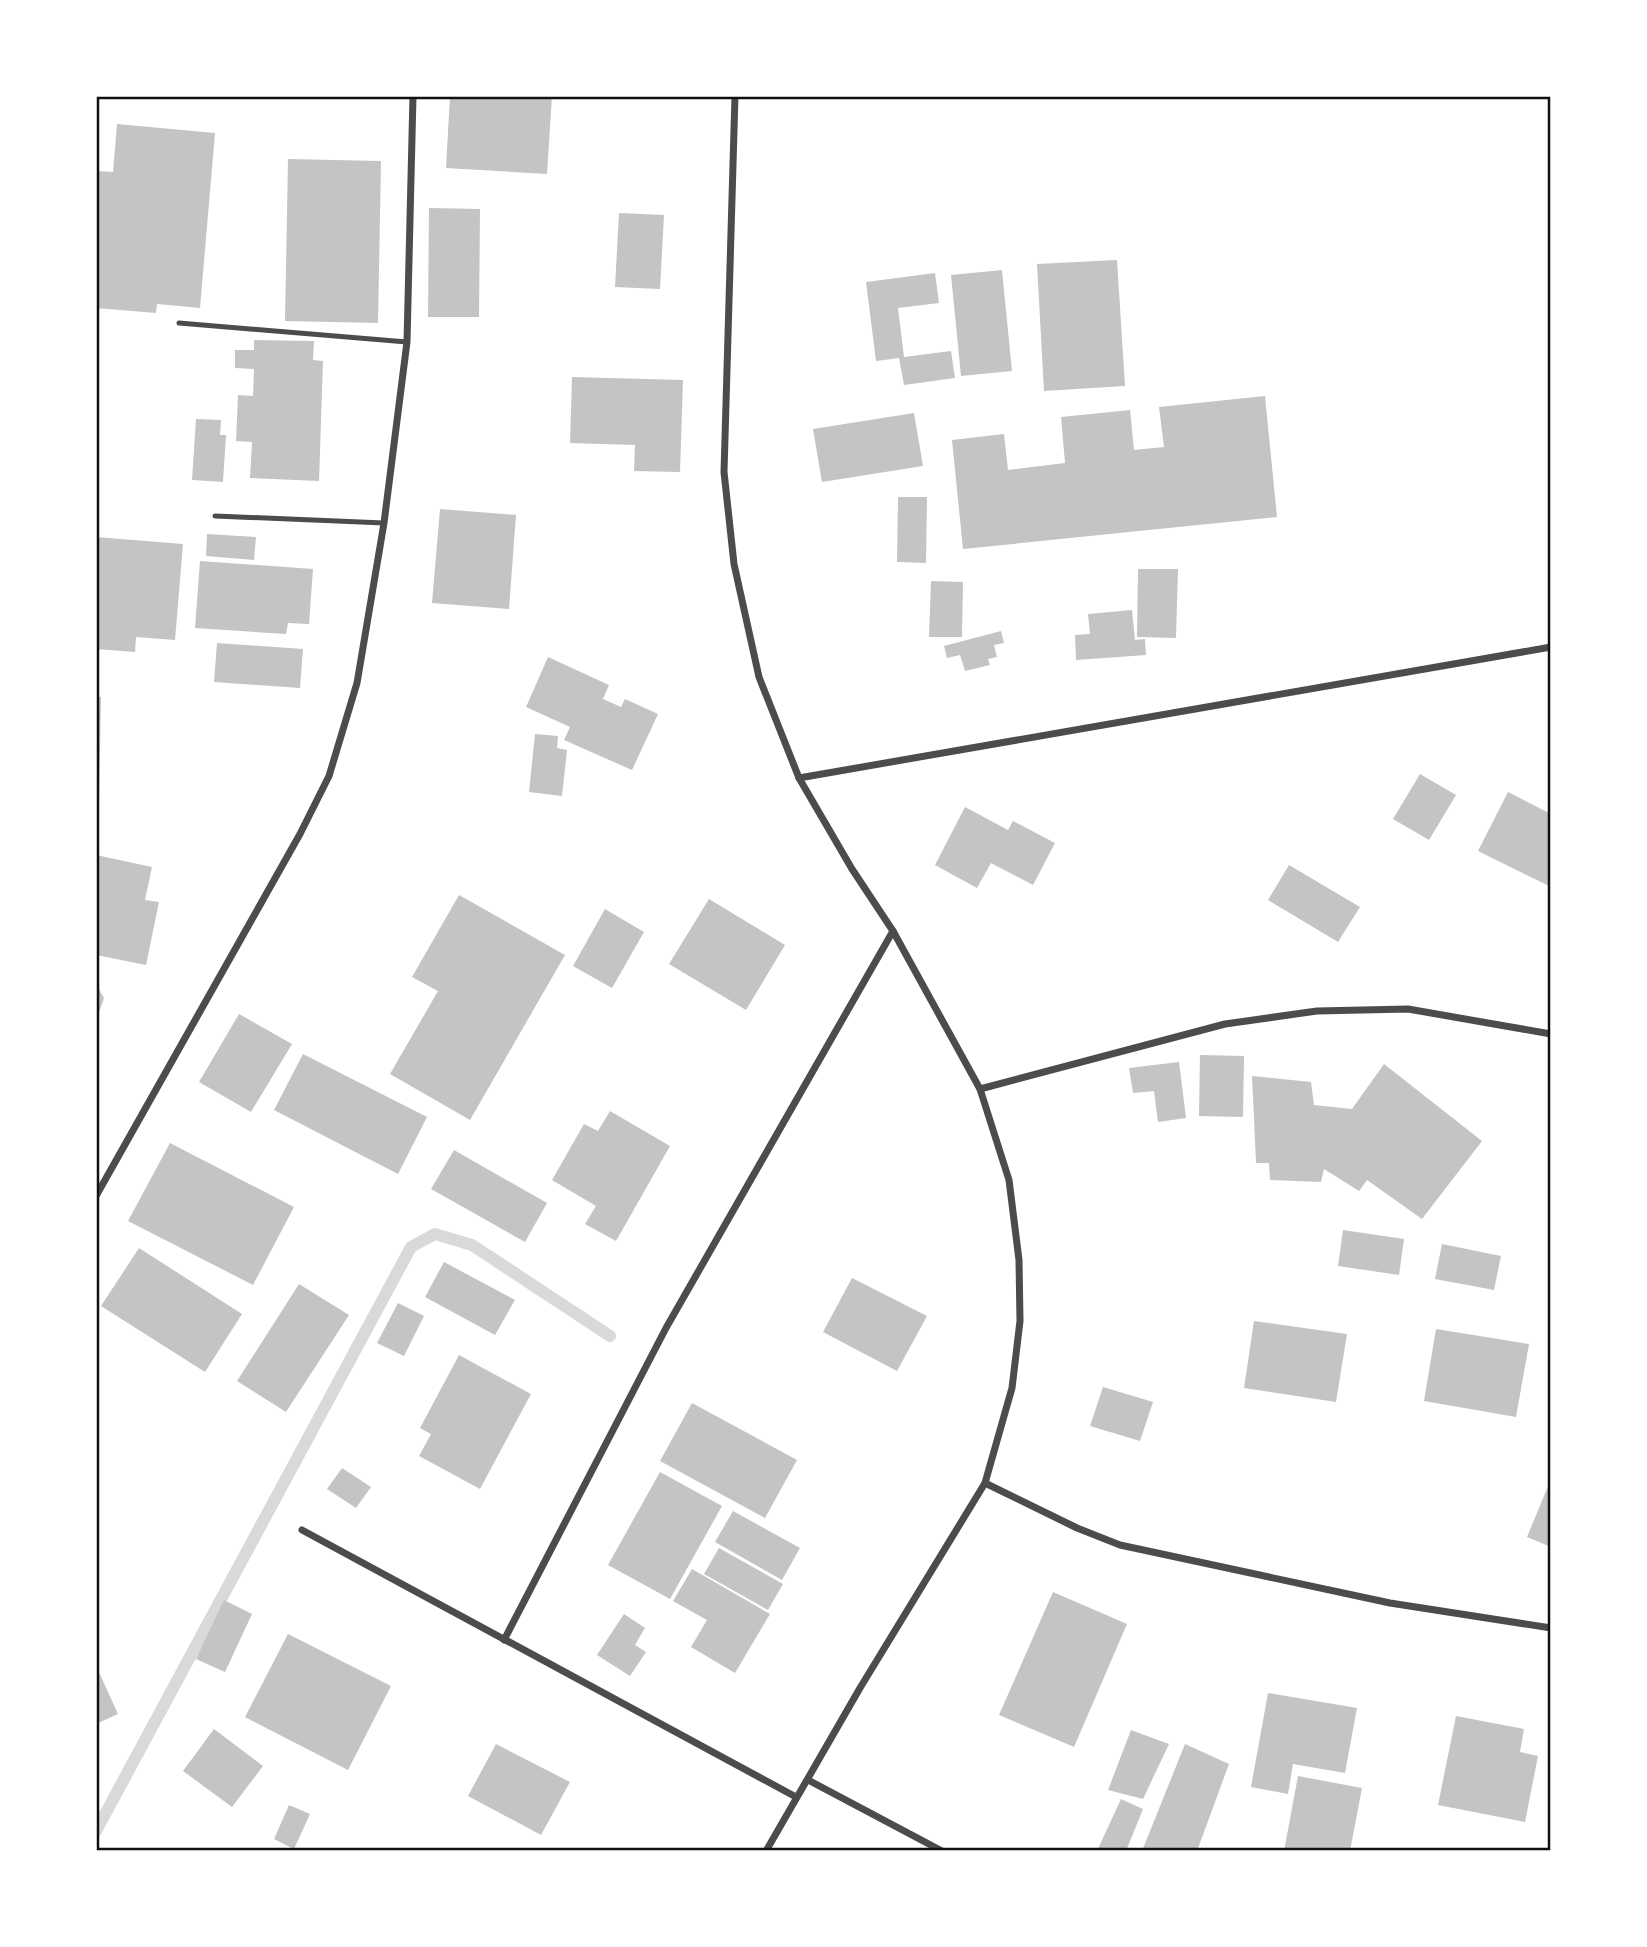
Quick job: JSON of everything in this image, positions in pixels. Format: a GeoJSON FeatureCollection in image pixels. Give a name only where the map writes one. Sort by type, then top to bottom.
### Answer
{"type":"FeatureCollection","features":[{"type":"Feature","properties":{"kind":"street"},"geometry":{"type":"LineString","coordinates":[[96,1196],[300,834],[329,776],[357,683],[384,523],[407,342],[413,96]]}},
{"type":"Feature","properties":{"kind":"street"},"geometry":{"type":"LineString","coordinates":[[735,96],[724,472],[734,564],[759,677],[799,778],[852,869],[893,931],[980,1089],[1009,1180],[1020,1272],[1020,1321],[1012,1388],[985,1483],[860,1688],[766,1851]]}},
{"type":"Feature","properties":{"kind":"street"},"geometry":{"type":"LineString","coordinates":[[799,778],[1551,647]]}},
{"type":"Feature","properties":{"kind":"street"},"geometry":{"type":"LineString","coordinates":[[504,1640],[666,1328],[893,931]]}},
{"type":"Feature","properties":{"kind":"street"},"geometry":{"type":"LineString","coordinates":[[980,1089],[1225,1024],[1317,1011],[1408,1009],[1551,1034]]}},
{"type":"Feature","properties":{"kind":"street"},"geometry":{"type":"LineString","coordinates":[[985,1483],[1077,1528],[1121,1545],[1390,1603],[1551,1628]]}},
{"type":"Feature","properties":{"kind":"street"},"geometry":{"type":"LineString","coordinates":[[302,1530],[796,1797]]}},
{"type":"Feature","properties":{"kind":"street"},"geometry":{"type":"LineString","coordinates":[[808,1780],[942,1851]]}},
{"type":"Feature","properties":{"kind":"lane"},"geometry":{"type":"LineString","coordinates":[[179,323],[407,342]]}},
{"type":"Feature","properties":{"kind":"lane"},"geometry":{"type":"LineString","coordinates":[[215,516],[384,523]]}},
{"type":"Feature","properties":{"kind":"building"},"geometry":{"type":"Polygon","coordinates":[[[450,96],[552,96],[547,174],[446,168],[450,96]]]}},
{"type":"Feature","properties":{"kind":"building"},"geometry":{"type":"Polygon","coordinates":[[[117,124],[215,133],[200,308],[157,304],[156,313],[96,308],[96,171],[113,172],[117,124]]]}},
{"type":"Feature","properties":{"kind":"building"},"geometry":{"type":"Polygon","coordinates":[[[288,159],[381,161],[378,323],[285,321],[288,159]]]}},
{"type":"Feature","properties":{"kind":"building"},"geometry":{"type":"Polygon","coordinates":[[[429,208],[480,209],[479,317],[428,317],[429,208]]]}},
{"type":"Feature","properties":{"kind":"building"},"geometry":{"type":"Polygon","coordinates":[[[619,213],[664,215],[660,289],[615,287],[619,213]]]}},
{"type":"Feature","properties":{"kind":"building"},"geometry":{"type":"Polygon","coordinates":[[[1117,260],[1125,386],[1044,391],[1037,264],[1117,260]]]}},
{"type":"Feature","properties":{"kind":"building"},"geometry":{"type":"Polygon","coordinates":[[[1002,270],[1012,371],[961,376],[951,275],[1002,270]]]}},
{"type":"Feature","properties":{"kind":"building"},"geometry":{"type":"Polygon","coordinates":[[[935,273],[939,303],[898,308],[904,357],[951,351],[955,378],[904,385],[899,358],[876,361],[866,282],[935,273]]]}},
{"type":"Feature","properties":{"kind":"building"},"geometry":{"type":"Polygon","coordinates":[[[254,340],[314,341],[313,360],[323,361],[319,481],[250,478],[252,442],[236,441],[238,395],[253,396],[254,369],[235,368],[235,350],[254,350],[254,340]]]}},
{"type":"Feature","properties":{"kind":"building"},"geometry":{"type":"Polygon","coordinates":[[[572,377],[683,380],[680,472],[634,471],[635,445],[570,443],[572,377]]]}},
{"type":"Feature","properties":{"kind":"building"},"geometry":{"type":"Polygon","coordinates":[[[1265,396],[1277,517],[963,549],[952,440],[1004,434],[1008,470],[1065,463],[1061,417],[1130,410],[1134,450],[1164,447],[1159,407],[1265,396]]]}},
{"type":"Feature","properties":{"kind":"building"},"geometry":{"type":"Polygon","coordinates":[[[914,413],[923,466],[822,482],[813,429],[914,413]]]}},
{"type":"Feature","properties":{"kind":"building"},"geometry":{"type":"Polygon","coordinates":[[[196,419],[221,420],[220,435],[226,435],[223,482],[192,480],[196,419]]]}},
{"type":"Feature","properties":{"kind":"building"},"geometry":{"type":"Polygon","coordinates":[[[898,497],[927,497],[926,563],[897,562],[898,497]]]}},
{"type":"Feature","properties":{"kind":"building"},"geometry":{"type":"Polygon","coordinates":[[[440,509],[516,515],[509,609],[432,603],[440,509]]]}},
{"type":"Feature","properties":{"kind":"building"},"geometry":{"type":"Polygon","coordinates":[[[207,534],[256,537],[254,560],[206,556],[207,534]]]}},
{"type":"Feature","properties":{"kind":"building"},"geometry":{"type":"Polygon","coordinates":[[[96,537],[183,544],[175,640],[136,637],[135,652],[96,649],[96,537]]]}},
{"type":"Feature","properties":{"kind":"building"},"geometry":{"type":"Polygon","coordinates":[[[200,561],[313,569],[309,624],[288,623],[286,634],[195,628],[200,561]]]}},
{"type":"Feature","properties":{"kind":"building"},"geometry":{"type":"Polygon","coordinates":[[[1138,569],[1178,569],[1176,638],[1137,637],[1138,569]]]}},
{"type":"Feature","properties":{"kind":"building"},"geometry":{"type":"Polygon","coordinates":[[[931,581],[963,582],[962,637],[929,637],[931,581]]]}},
{"type":"Feature","properties":{"kind":"building"},"geometry":{"type":"Polygon","coordinates":[[[1132,610],[1135,640],[1145,639],[1146,655],[1076,660],[1075,635],[1090,634],[1088,614],[1132,610]]]}},
{"type":"Feature","properties":{"kind":"building"},"geometry":{"type":"Polygon","coordinates":[[[1001,631],[1004,643],[994,645],[997,657],[988,659],[990,665],[965,671],[960,655],[947,658],[944,646],[1001,631]]]}},
{"type":"Feature","properties":{"kind":"building"},"geometry":{"type":"Polygon","coordinates":[[[217,643],[303,649],[300,688],[214,682],[217,643]]]}},
{"type":"Feature","properties":{"kind":"building"},"geometry":{"type":"Polygon","coordinates":[[[548,657],[609,685],[603,699],[621,707],[625,699],[658,714],[632,770],[564,740],[570,727],[526,707],[548,657]]]}},
{"type":"Feature","properties":{"kind":"building"},"geometry":{"type":"Polygon","coordinates":[[[96,697],[101,697],[99,801],[96,801],[96,697]]]}},
{"type":"Feature","properties":{"kind":"building"},"geometry":{"type":"Polygon","coordinates":[[[535,734],[558,736],[557,748],[567,750],[562,796],[529,792],[535,734]]]}},
{"type":"Feature","properties":{"kind":"building"},"geometry":{"type":"Polygon","coordinates":[[[1420,774],[1456,795],[1429,840],[1393,819],[1420,774]]]}},
{"type":"Feature","properties":{"kind":"building"},"geometry":{"type":"Polygon","coordinates":[[[1508,792],[1551,814],[1551,887],[1478,851],[1508,792]]]}},
{"type":"Feature","properties":{"kind":"building"},"geometry":{"type":"Polygon","coordinates":[[[965,807],[1008,830],[1013,821],[1055,843],[1033,885],[991,863],[977,888],[935,865],[965,807]]]}},
{"type":"Feature","properties":{"kind":"building"},"geometry":{"type":"Polygon","coordinates":[[[96,855],[152,867],[145,900],[159,902],[146,965],[96,955],[96,855]]]}},
{"type":"Feature","properties":{"kind":"building"},"geometry":{"type":"Polygon","coordinates":[[[1289,865],[1360,907],[1338,942],[1268,900],[1289,865]]]}},
{"type":"Feature","properties":{"kind":"building"},"geometry":{"type":"Polygon","coordinates":[[[459,895],[565,955],[470,1120],[390,1074],[438,991],[412,977],[459,895]]]}},
{"type":"Feature","properties":{"kind":"building"},"geometry":{"type":"Polygon","coordinates":[[[709,899],[785,945],[746,1010],[669,964],[709,899]]]}},
{"type":"Feature","properties":{"kind":"building"},"geometry":{"type":"Polygon","coordinates":[[[605,909],[644,932],[612,988],[573,966],[605,909]]]}},
{"type":"Feature","properties":{"kind":"building"},"geometry":{"type":"Polygon","coordinates":[[[96,984],[104,998],[97,1018],[96,1018],[96,984]]]}},
{"type":"Feature","properties":{"kind":"building"},"geometry":{"type":"Polygon","coordinates":[[[239,1014],[292,1044],[251,1112],[199,1082],[239,1014]]]}},
{"type":"Feature","properties":{"kind":"building"},"geometry":{"type":"Polygon","coordinates":[[[303,1054],[427,1117],[398,1174],[274,1110],[303,1054]]]}},
{"type":"Feature","properties":{"kind":"building"},"geometry":{"type":"Polygon","coordinates":[[[1200,1055],[1244,1056],[1243,1117],[1199,1116],[1200,1055]]]}},
{"type":"Feature","properties":{"kind":"building"},"geometry":{"type":"Polygon","coordinates":[[[1179,1062],[1186,1118],[1158,1122],[1154,1091],[1133,1093],[1129,1068],[1179,1062]]]}},
{"type":"Feature","properties":{"kind":"building"},"geometry":{"type":"Polygon","coordinates":[[[1384,1064],[1482,1141],[1422,1219],[1367,1180],[1359,1191],[1324,1169],[1321,1182],[1270,1180],[1269,1163],[1256,1163],[1252,1076],[1311,1082],[1314,1105],[1352,1109],[1384,1064]]]}},
{"type":"Feature","properties":{"kind":"building"},"geometry":{"type":"Polygon","coordinates":[[[610,1111],[670,1146],[616,1241],[585,1224],[596,1206],[552,1180],[584,1124],[598,1131],[610,1111]]]}},
{"type":"Feature","properties":{"kind":"building"},"geometry":{"type":"Polygon","coordinates":[[[170,1143],[294,1207],[253,1285],[128,1221],[170,1143]]]}},
{"type":"Feature","properties":{"kind":"building"},"geometry":{"type":"Polygon","coordinates":[[[454,1150],[547,1203],[525,1242],[431,1189],[454,1150]]]}},
{"type":"Feature","properties":{"kind":"building"},"geometry":{"type":"Polygon","coordinates":[[[1343,1230],[1404,1239],[1399,1275],[1338,1266],[1343,1230]]]}},
{"type":"Feature","properties":{"kind":"building"},"geometry":{"type":"Polygon","coordinates":[[[1442,1244],[1501,1256],[1494,1290],[1435,1279],[1442,1244]]]}},
{"type":"Feature","properties":{"kind":"building"},"geometry":{"type":"Polygon","coordinates":[[[139,1248],[242,1314],[205,1372],[101,1306],[139,1248]]]}},
{"type":"Feature","properties":{"kind":"building"},"geometry":{"type":"Polygon","coordinates":[[[444,1262],[515,1300],[495,1335],[425,1297],[444,1262]]]}},
{"type":"Feature","properties":{"kind":"building"},"geometry":{"type":"Polygon","coordinates":[[[852,1278],[927,1316],[897,1371],[823,1332],[852,1278]]]}},
{"type":"Feature","properties":{"kind":"building"},"geometry":{"type":"Polygon","coordinates":[[[299,1284],[349,1315],[286,1412],[237,1381],[299,1284]]]}},
{"type":"Feature","properties":{"kind":"building"},"geometry":{"type":"Polygon","coordinates":[[[398,1303],[424,1316],[404,1356],[377,1343],[398,1303]]]}},
{"type":"Feature","properties":{"kind":"building"},"geometry":{"type":"Polygon","coordinates":[[[1254,1321],[1347,1334],[1336,1402],[1244,1388],[1254,1321]]]}},
{"type":"Feature","properties":{"kind":"building"},"geometry":{"type":"Polygon","coordinates":[[[1436,1329],[1529,1344],[1516,1417],[1424,1401],[1436,1329]]]}},
{"type":"Feature","properties":{"kind":"building"},"geometry":{"type":"Polygon","coordinates":[[[459,1355],[531,1394],[480,1489],[419,1456],[431,1434],[420,1428],[459,1355]]]}},
{"type":"Feature","properties":{"kind":"building"},"geometry":{"type":"Polygon","coordinates":[[[1103,1387],[1153,1402],[1140,1441],[1090,1426],[1103,1387]]]}},
{"type":"Feature","properties":{"kind":"building"},"geometry":{"type":"Polygon","coordinates":[[[692,1403],[797,1460],[765,1518],[660,1461],[692,1403]]]}},
{"type":"Feature","properties":{"kind":"building"},"geometry":{"type":"Polygon","coordinates":[[[342,1468],[371,1487],[356,1508],[327,1489],[342,1468]]]}},
{"type":"Feature","properties":{"kind":"building"},"geometry":{"type":"Polygon","coordinates":[[[660,1472],[722,1506],[670,1599],[608,1565],[660,1472]]]}},
{"type":"Feature","properties":{"kind":"building"},"geometry":{"type":"Polygon","coordinates":[[[1551,1479],[1551,1547],[1527,1537],[1551,1479]]]}},
{"type":"Feature","properties":{"kind":"building"},"geometry":{"type":"Polygon","coordinates":[[[733,1511],[800,1548],[782,1580],[715,1542],[733,1511]]]}},
{"type":"Feature","properties":{"kind":"building"},"geometry":{"type":"Polygon","coordinates":[[[719,1548],[783,1584],[768,1610],[704,1574],[719,1548]]]}},
{"type":"Feature","properties":{"kind":"building"},"geometry":{"type":"Polygon","coordinates":[[[692,1569],[770,1614],[735,1673],[691,1647],[707,1620],[673,1601],[692,1569]]]}},
{"type":"Feature","properties":{"kind":"building"},"geometry":{"type":"Polygon","coordinates":[[[1053,1592],[1127,1624],[1074,1747],[999,1715],[1053,1592]]]}},
{"type":"Feature","properties":{"kind":"building"},"geometry":{"type":"Polygon","coordinates":[[[224,1600],[252,1614],[225,1672],[196,1659],[224,1600]]]}},
{"type":"Feature","properties":{"kind":"building"},"geometry":{"type":"Polygon","coordinates":[[[624,1614],[645,1628],[635,1645],[646,1652],[630,1676],[597,1655],[624,1614]]]}},
{"type":"Feature","properties":{"kind":"building"},"geometry":{"type":"Polygon","coordinates":[[[288,1634],[391,1686],[348,1770],[245,1717],[288,1634]]]}},
{"type":"Feature","properties":{"kind":"building"},"geometry":{"type":"Polygon","coordinates":[[[98,1670],[118,1714],[96,1724],[96,1671],[98,1670]]]}},
{"type":"Feature","properties":{"kind":"building"},"geometry":{"type":"Polygon","coordinates":[[[1268,1693],[1357,1708],[1345,1773],[1293,1764],[1288,1794],[1251,1787],[1268,1693]]]}},
{"type":"Feature","properties":{"kind":"building"},"geometry":{"type":"Polygon","coordinates":[[[1456,1716],[1524,1729],[1520,1752],[1538,1756],[1525,1822],[1438,1805],[1456,1716]]]}},
{"type":"Feature","properties":{"kind":"building"},"geometry":{"type":"Polygon","coordinates":[[[214,1729],[263,1766],[232,1807],[183,1771],[214,1729]]]}},
{"type":"Feature","properties":{"kind":"building"},"geometry":{"type":"Polygon","coordinates":[[[1131,1730],[1169,1744],[1143,1799],[1108,1790],[1131,1730]]]}},
{"type":"Feature","properties":{"kind":"building"},"geometry":{"type":"Polygon","coordinates":[[[496,1744],[570,1782],[541,1835],[468,1796],[496,1744]]]}},
{"type":"Feature","properties":{"kind":"building"},"geometry":{"type":"Polygon","coordinates":[[[1185,1744],[1229,1764],[1197,1851],[1142,1851],[1185,1744]]]}},
{"type":"Feature","properties":{"kind":"building"},"geometry":{"type":"Polygon","coordinates":[[[1298,1776],[1362,1788],[1350,1851],[1284,1851],[1298,1776]]]}},
{"type":"Feature","properties":{"kind":"building"},"geometry":{"type":"Polygon","coordinates":[[[1121,1799],[1143,1809],[1126,1851],[1097,1851],[1121,1799]]]}},
{"type":"Feature","properties":{"kind":"building"},"geometry":{"type":"Polygon","coordinates":[[[289,1805],[310,1814],[294,1849],[274,1839],[289,1805]]]}},
{"type":"Feature","properties":{"kind":"waterway"},"geometry":{"type":"LineString","coordinates":[[96,1831],[411,1247],[435,1234],[472,1245],[610,1336]]}}]}
